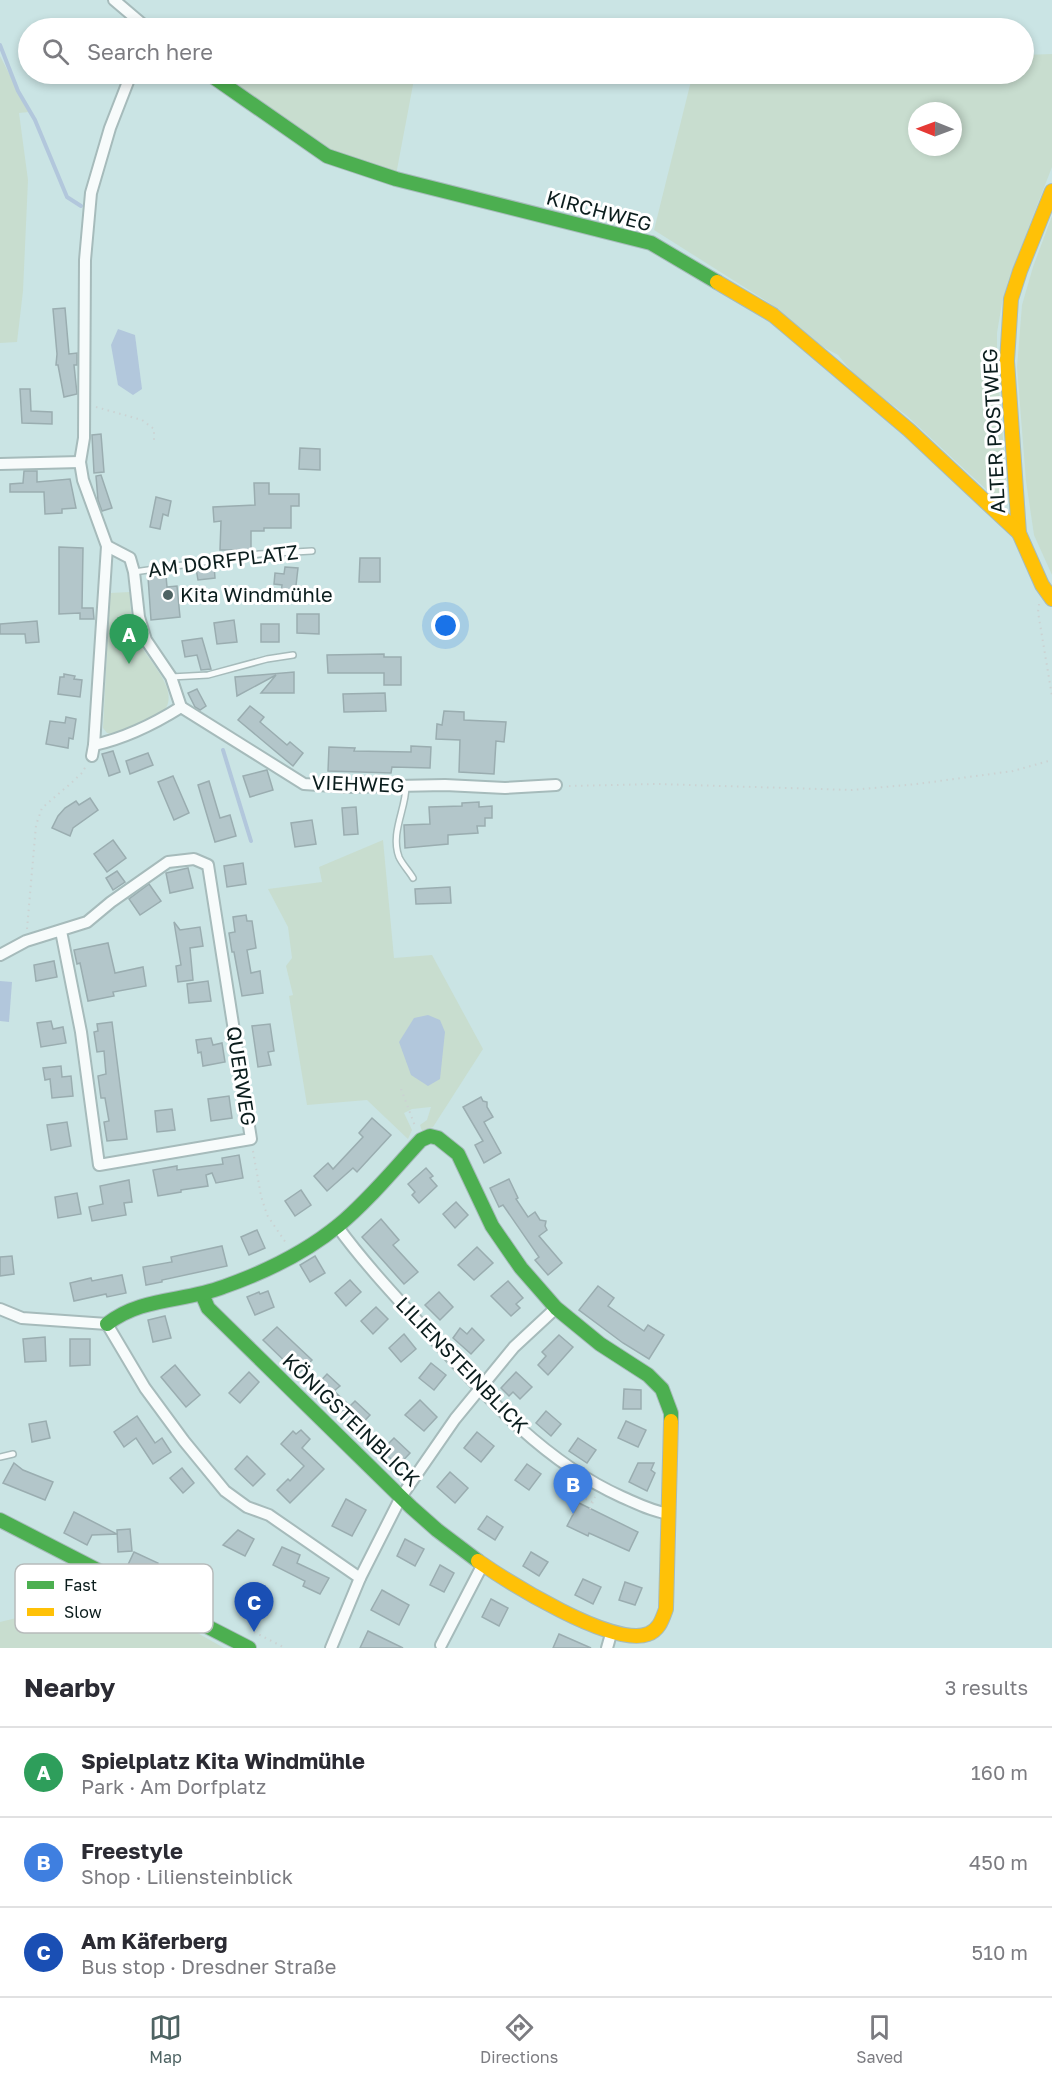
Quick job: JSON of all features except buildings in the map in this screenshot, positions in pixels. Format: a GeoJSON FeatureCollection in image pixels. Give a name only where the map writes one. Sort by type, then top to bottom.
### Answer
{"type":"FeatureCollection","features":[{"type":"Feature","properties":{"kind":"street"},"geometry":{"type":"LineString","coordinates":[[114,0],[135,18]]}},
{"type":"Feature","properties":{"kind":"street"},"geometry":{"type":"LineString","coordinates":[[93,751],[107,546],[83,480],[80,462],[84,438],[85,260],[91,193],[110,128],[127,84]]}},
{"type":"Feature","properties":{"kind":"street","name":"KIRCHWEG"},"geometry":{"type":"LineString","coordinates":[[224,84],[327,156],[396,178],[651,243],[773,315],[909,430],[1019,533]]}},
{"type":"Feature","properties":{"kind":"street","name":"ALTER POSTWEG"},"geometry":{"type":"LineString","coordinates":[[1019,533],[1007,361],[1011,299],[1052,191]]}},
{"type":"Feature","properties":{"kind":"street"},"geometry":{"type":"LineString","coordinates":[[0,464],[80,462]]}},
{"type":"Feature","properties":{"kind":"street"},"geometry":{"type":"LineString","coordinates":[[1019,533],[1042,585],[1052,599]]}},
{"type":"Feature","properties":{"kind":"street","name":"AM DORFPLATZ"},"geometry":{"type":"LineString","coordinates":[[107,546],[130,558],[134,572],[139,617],[146,640],[171,677],[181,707]]}},
{"type":"Feature","properties":{"kind":"street"},"geometry":{"type":"LineString","coordinates":[[93,751],[153,725],[181,707]]}},
{"type":"Feature","properties":{"kind":"street","name":"VIEHWEG"},"geometry":{"type":"LineString","coordinates":[[181,707],[304,784],[348,787],[445,785],[505,788],[556,785]]}},
{"type":"Feature","properties":{"kind":"street","name":"QUERWEG"},"geometry":{"type":"LineString","coordinates":[[0,955],[26,941],[87,922],[168,862],[194,859],[208,865],[251,1139],[99,1165],[81,1032],[61,931]]}},
{"type":"Feature","properties":{"kind":"street"},"geometry":{"type":"LineString","coordinates":[[0,1309],[22,1318],[107,1324],[118,1313],[138,1306],[202,1294],[242,1280],[293,1254],[337,1226],[377,1189],[425,1138],[438,1138],[458,1154],[492,1226],[521,1268],[556,1308],[600,1344],[648,1376],[662,1389],[671,1413],[669,1514]]}},
{"type":"Feature","properties":{"kind":"street","name":"LILIENSTEINBLICK"},"geometry":{"type":"LineString","coordinates":[[337,1226],[358,1254],[480,1390],[534,1440],[576,1473],[608,1491],[652,1511],[669,1514]]}},
{"type":"Feature","properties":{"kind":"street","name":"KÖNIGSTEINBLICK"},"geometry":{"type":"LineString","coordinates":[[202,1294],[208,1308],[401,1497],[439,1531],[483,1564],[529,1594],[565,1613],[611,1634],[632,1640],[643,1640],[657,1633],[664,1622],[666,1609],[669,1514]]}},
{"type":"Feature","properties":{"kind":"street"},"geometry":{"type":"LineString","coordinates":[[331,1648],[360,1578],[401,1497],[455,1419],[514,1347],[556,1308]]}},
{"type":"Feature","properties":{"kind":"street"},"geometry":{"type":"LineString","coordinates":[[107,1324],[145,1388],[184,1442],[225,1491],[247,1507],[269,1515],[360,1578]]}},
{"type":"Feature","properties":{"kind":"street"},"geometry":{"type":"LineString","coordinates":[[0,1521],[84,1564]]}},
{"type":"Feature","properties":{"kind":"street"},"geometry":{"type":"LineString","coordinates":[[441,1645],[483,1564]]}},
{"type":"Feature","properties":{"kind":"street"},"geometry":{"type":"LineString","coordinates":[[213,1630],[249,1648]]}},
{"type":"Feature","properties":{"kind":"street"},"geometry":{"type":"LineString","coordinates":[[607,1648],[611,1634]]}},
{"type":"Feature","properties":{"kind":"lane","name":"AM DORFPLATZ"},"geometry":{"type":"LineString","coordinates":[[134,572],[259,554],[312,551]]}},
{"type":"Feature","properties":{"kind":"lane"},"geometry":{"type":"LineString","coordinates":[[171,677],[208,675],[267,659],[293,655]]}},
{"type":"Feature","properties":{"kind":"lane"},"geometry":{"type":"LineString","coordinates":[[406,786],[406,795],[397,827],[398,850],[399,857],[413,878]]}},
{"type":"Feature","properties":{"kind":"lane"},"geometry":{"type":"LineString","coordinates":[[0,1457],[13,1454]]}},
{"type":"Feature","properties":{"kind":"path"},"geometry":{"type":"LineString","coordinates":[[84,406],[111,410],[142,420],[154,429],[154,440]]}},
{"type":"Feature","properties":{"kind":"path"},"geometry":{"type":"LineString","coordinates":[[1042,585],[1038,612],[1052,696]]}},
{"type":"Feature","properties":{"kind":"path"},"geometry":{"type":"LineString","coordinates":[[26,941],[36,825],[42,808],[82,773],[93,751]]}},
{"type":"Feature","properties":{"kind":"path"},"geometry":{"type":"LineString","coordinates":[[556,785],[657,783],[852,790],[1013,771],[1052,760]]}},
{"type":"Feature","properties":{"kind":"path"},"geometry":{"type":"LineString","coordinates":[[401,1089],[425,1138]]}},
{"type":"Feature","properties":{"kind":"path"},"geometry":{"type":"LineString","coordinates":[[251,1139],[261,1196],[267,1215],[293,1254]]}},
{"type":"Feature","properties":{"kind":"path"},"geometry":{"type":"LineString","coordinates":[[573,1514],[571,1512],[578,1495],[592,1502]]}},
{"type":"Feature","properties":{"kind":"path"},"geometry":{"type":"LineString","coordinates":[[254,1632],[285,1648]]}},
{"type":"Feature","properties":{"kind":"green space"},"geometry":{"type":"Polygon","coordinates":[[[1052,54],[1052,167],[1009,278],[997,333],[1007,491],[1001,496],[989,492],[906,415],[859,380],[838,355],[814,342],[771,304],[654,230],[690,84],[1034,84],[1034,55],[1052,54]]]}},
{"type":"Feature","properties":{"kind":"green space"},"geometry":{"type":"Polygon","coordinates":[[[0,56],[29,112],[19,113],[28,180],[23,291],[17,342],[0,343],[0,56]]]}},
{"type":"Feature","properties":{"kind":"green space"},"geometry":{"type":"Polygon","coordinates":[[[235,84],[413,84],[396,175],[327,152],[235,84]]]}},
{"type":"Feature","properties":{"kind":"green space"},"geometry":{"type":"Polygon","coordinates":[[[1052,216],[1052,575],[1034,535],[1026,481],[1017,367],[1022,305],[1052,216]]]}},
{"type":"Feature","properties":{"kind":"green space"},"geometry":{"type":"Polygon","coordinates":[[[130,592],[133,629],[139,643],[165,683],[168,703],[163,712],[113,734],[107,733],[103,728],[110,593],[130,592]]]}},
{"type":"Feature","properties":{"kind":"green space"},"geometry":{"type":"Polygon","coordinates":[[[383,840],[394,958],[432,955],[483,1049],[433,1127],[422,1131],[420,1125],[427,1120],[431,1107],[412,1109],[404,1113],[412,1130],[408,1139],[367,1100],[307,1105],[289,996],[293,995],[286,966],[292,958],[288,927],[268,889],[322,882],[319,867],[383,840]]]}},
{"type":"Feature","properties":{"kind":"green space"},"geometry":{"type":"Polygon","coordinates":[[[15,1618],[15,1633],[197,1633],[224,1648],[0,1648],[0,1622],[15,1618]]]}},
{"type":"Feature","properties":{"kind":"water"},"geometry":{"type":"Polygon","coordinates":[[[118,329],[135,335],[142,389],[133,395],[118,385],[111,345],[118,329]]]}},
{"type":"Feature","properties":{"kind":"water"},"geometry":{"type":"Polygon","coordinates":[[[0,981],[12,982],[9,1022],[0,1021],[0,981]]]}},
{"type":"Feature","properties":{"kind":"water"},"geometry":{"type":"Polygon","coordinates":[[[428,1015],[440,1020],[445,1032],[440,1079],[428,1086],[411,1075],[399,1042],[414,1018],[428,1015]]]}},
{"type":"Feature","properties":{"kind":"waterway"},"geometry":{"type":"LineString","coordinates":[[0,45],[18,91],[35,120],[67,197],[81,206]]}},
{"type":"Feature","properties":{"kind":"waterway"},"geometry":{"type":"LineString","coordinates":[[223,750],[251,841]]}},
{"type":"Feature","properties":{"kind":"traffic: fast"},"geometry":{"type":"LineString","coordinates":[[223,84],[327,156],[396,179],[651,243],[717,282]]}},
{"type":"Feature","properties":{"kind":"traffic: fast"},"geometry":{"type":"LineString","coordinates":[[107,1324],[120,1315],[148,1304],[208,1292],[238,1281],[298,1253],[339,1225],[371,1195],[421,1140],[430,1136],[438,1138],[458,1154],[492,1226],[521,1268],[556,1308],[600,1344],[648,1375],[662,1389],[671,1413],[671,1421]]}},
{"type":"Feature","properties":{"kind":"traffic: fast"},"geometry":{"type":"LineString","coordinates":[[202,1294],[208,1308],[411,1507],[478,1561]]}},
{"type":"Feature","properties":{"kind":"traffic: fast"},"geometry":{"type":"LineString","coordinates":[[0,1520],[86,1564]]}},
{"type":"Feature","properties":{"kind":"traffic: fast"},"geometry":{"type":"LineString","coordinates":[[213,1629],[249,1648]]}},
{"type":"Feature","properties":{"kind":"traffic: slow"},"geometry":{"type":"LineString","coordinates":[[1052,191],[1011,299],[1007,361],[1019,533],[1042,585],[1052,599]]}},
{"type":"Feature","properties":{"kind":"traffic: slow"},"geometry":{"type":"LineString","coordinates":[[717,282],[773,315],[909,430],[1019,533]]}},
{"type":"Feature","properties":{"kind":"traffic: slow"},"geometry":{"type":"LineString","coordinates":[[478,1561],[536,1597],[587,1623],[632,1636],[648,1634],[655,1630],[666,1609],[671,1421]]}},
{"type":"Feature","properties":{"kind":"place","name":"Kita Windmühle"},"geometry":{"type":"Point","coordinates":[168,595]}},
{"type":"Feature","properties":{"kind":"place","name":"Spielplatz Kita Windmühle"},"geometry":{"type":"Point","coordinates":[129,664]}},
{"type":"Feature","properties":{"kind":"place","name":"Freestyle"},"geometry":{"type":"Point","coordinates":[573,1514]}},
{"type":"Feature","properties":{"kind":"place","name":"Am Käferberg"},"geometry":{"type":"Point","coordinates":[254,1632]}}]}
